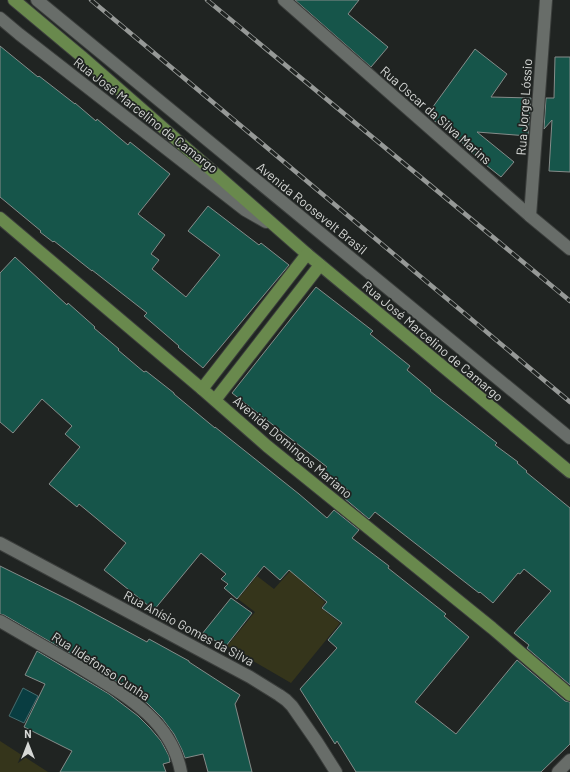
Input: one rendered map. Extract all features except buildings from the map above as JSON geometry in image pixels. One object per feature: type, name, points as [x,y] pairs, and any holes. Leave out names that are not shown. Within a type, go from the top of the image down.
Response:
[{"type":"main road","name":"Rua José Marcelino de Camargo","points":[[14,0],[81,56],[307,254],[570,472]]},
{"type":"main road","name":"Avenida Domingos Mariano","points":[[0,218],[268,446],[489,625],[570,695]]},
{"type":"main road","points":[[202,389],[307,254]]},
{"type":"main road","points":[[215,400],[320,265]]},
{"type":"street","name":"Avenida Roosevelt Brasil","points":[[37,0],[570,438]]},
{"type":"street","name":"Rua Oscar da Silva Marins","points":[[284,0],[298,4],[530,216],[570,249]]},
{"type":"street","name":"Rua Jorge Lóssio","points":[[530,216],[546,0]]},
{"type":"street","name":"Rua José Marcelino de Camargo","points":[[0,18],[245,210],[279,230]]},
{"type":"street","name":"Rua Anísio Gomes da Silva","points":[[0,543],[250,677],[280,695],[292,706],[336,772]]},
{"type":"street","name":"Rua Ildefonso Cunha","points":[[0,621],[64,658],[135,702],[150,715],[168,737],[181,772]]},
{"type":"street","points":[[558,772],[570,760]]},
{"type":"shaded area","points":[[292,569],[313,584],[310,589],[325,602],[321,608],[340,623],[291,683],[227,646],[255,612],[238,599],[257,576],[274,589]]},
{"type":"shaded area","points":[[0,741],[48,772],[0,772]]},
{"type":"water","points":[[23,688],[38,696],[24,723],[9,716]]},
{"type":"railway","points":[[91,0],[570,402]]},
{"type":"railway","points":[[207,0],[570,301]]}]
